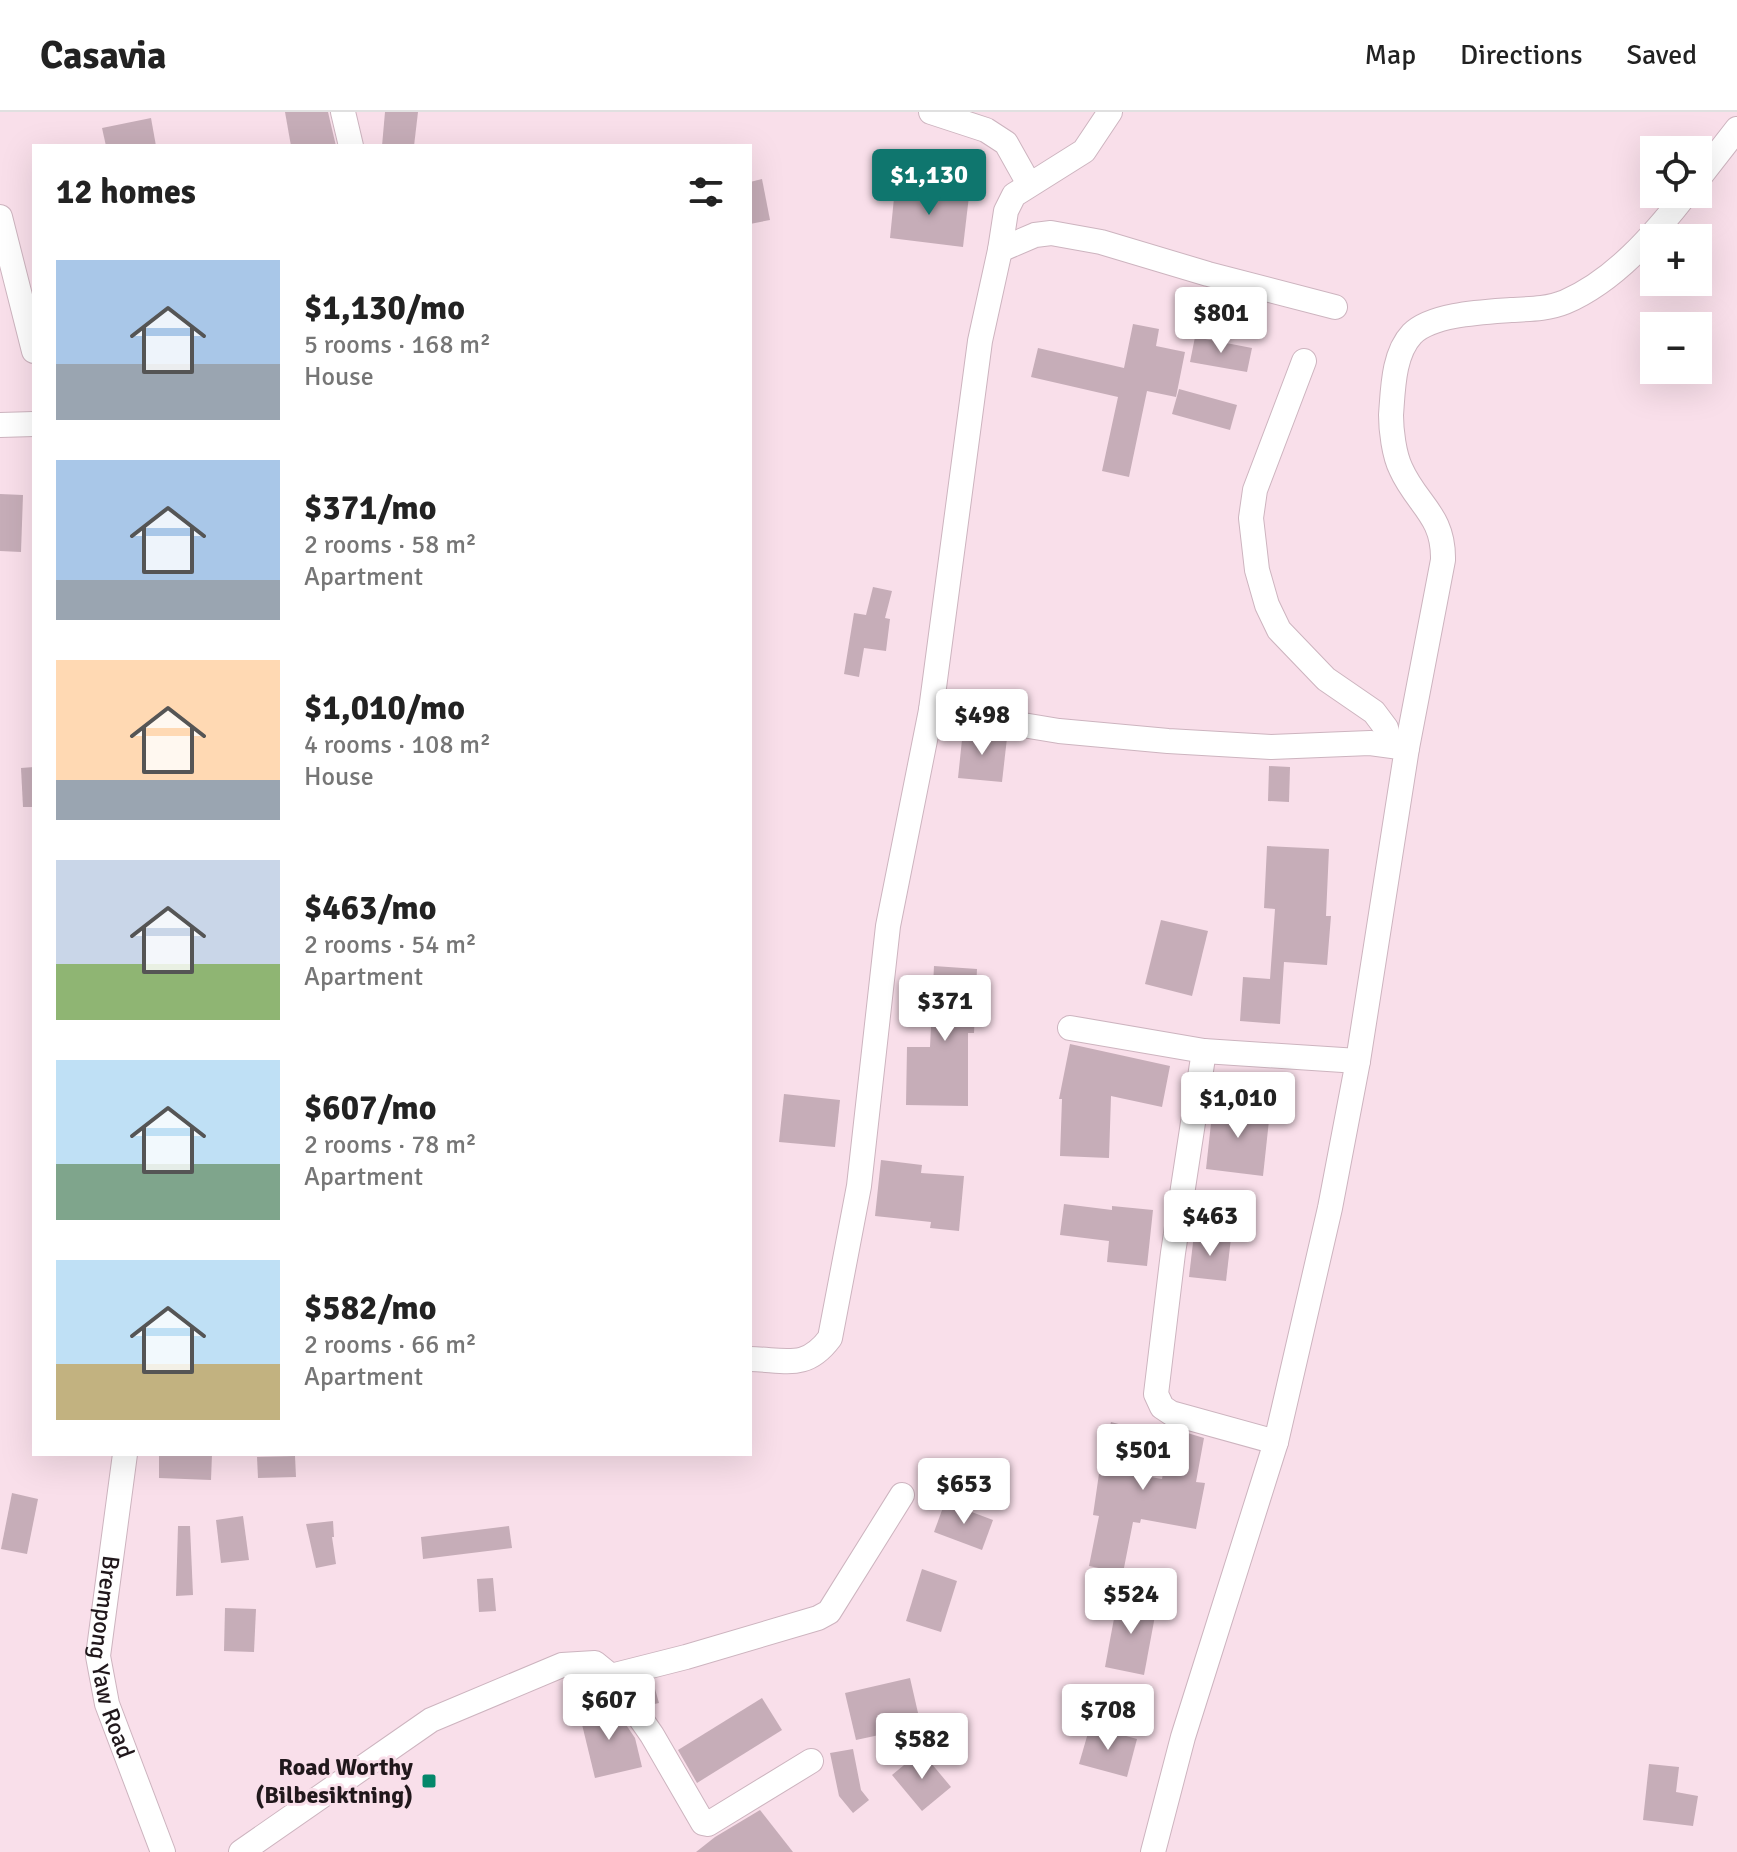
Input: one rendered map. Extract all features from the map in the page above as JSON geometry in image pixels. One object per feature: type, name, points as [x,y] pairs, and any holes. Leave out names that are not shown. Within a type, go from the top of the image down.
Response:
[{"type":"street","points":[[343,112],[351,144]]},
{"type":"street","points":[[931,112],[986,130],[1006,143],[1029,184]]},
{"type":"street","points":[[752,1359],[806,1361],[820,1352],[830,1338],[859,1186],[888,926],[931,710],[980,341],[1006,211],[1014,195],[1084,151],[1110,112]]},
{"type":"street","points":[[1712,161],[1737,129]]},
{"type":"street","points":[[1153,1852],[1183,1737],[1276,1442],[1330,1208],[1358,1061],[1399,746],[1424,668],[1443,560],[1443,544],[1433,515],[1399,467],[1391,420],[1394,379],[1403,348],[1413,333],[1440,321],[1478,312],[1547,308],[1582,294],[1628,259],[1675,208]]},
{"type":"street","points":[[0,217],[15,263],[32,342]]},
{"type":"street","points":[[1000,250],[1035,235],[1064,235],[1101,242],[1335,307]]},
{"type":"street","points":[[1304,361],[1255,490],[1251,518],[1257,570],[1267,605],[1279,630],[1326,679],[1374,712],[1399,746]]},
{"type":"street","points":[[0,425],[32,424]]},
{"type":"street","points":[[931,710],[1059,731],[1168,741],[1271,747],[1399,746]]},
{"type":"street","points":[[1070,1028],[1204,1051],[1358,1061]]},
{"type":"street","points":[[1204,1051],[1173,1253],[1156,1394],[1162,1407],[1171,1413],[1276,1442]]},
{"type":"street","name":"Brempong Yaw Road","points":[[125,1456],[98,1656],[107,1704],[163,1852]]},
{"type":"street","points":[[611,1676],[686,1657],[818,1618],[829,1612],[902,1495]]},
{"type":"street","points":[[241,1852],[431,1720],[562,1665],[595,1663],[611,1676],[652,1735],[703,1823],[708,1824],[811,1761]]},
{"type":"building","points":[[285,112],[328,112],[336,144],[291,144]]},
{"type":"building","points":[[385,112],[418,112],[414,144],[382,144]]},
{"type":"building","points":[[151,118],[156,144],[106,144],[102,128]]},
{"type":"building","points":[[762,179],[770,220],[752,224],[752,182]]},
{"type":"building","points":[[895,188],[969,196],[963,247],[890,238]]},
{"type":"building","points":[[1133,324],[1159,329],[1156,346],[1185,352],[1176,397],[1147,391],[1129,477],[1102,471],[1118,397],[1031,377],[1038,348],[1124,368]]},
{"type":"building","points":[[1195,337],[1252,348],[1247,372],[1190,362]]},
{"type":"building","points":[[1179,389],[1237,405],[1230,430],[1172,414]]},
{"type":"building","points":[[0,494],[23,495],[21,552],[0,551]]},
{"type":"building","points":[[873,587],[892,591],[885,618],[890,619],[886,651],[864,648],[859,677],[844,674],[854,613],[866,615]]},
{"type":"building","points":[[963,730],[1007,738],[1002,782],[958,778]]},
{"type":"building","points":[[1269,766],[1290,767],[1289,802],[1268,801]]},
{"type":"building","points":[[32,767],[32,807],[23,807],[21,768]]},
{"type":"building","points":[[1267,846],[1329,849],[1326,916],[1331,916],[1327,965],[1284,962],[1280,1024],[1240,1021],[1243,977],[1270,979],[1275,909],[1264,908]]},
{"type":"building","points":[[1161,920],[1208,931],[1192,996],[1145,984]]},
{"type":"building","points":[[934,966],[977,969],[974,1033],[968,1033],[968,1106],[906,1105],[907,1047],[930,1047]]},
{"type":"building","points":[[1070,1044],[1170,1066],[1162,1107],[1111,1096],[1109,1158],[1060,1156],[1062,1099],[1059,1099]]},
{"type":"building","points":[[784,1094],[840,1100],[835,1147],[779,1142]]},
{"type":"building","points":[[1213,1105],[1270,1111],[1263,1176],[1206,1169]]},
{"type":"building","points":[[881,1160],[922,1165],[921,1173],[964,1176],[959,1231],[930,1228],[931,1222],[875,1216]]},
{"type":"building","points":[[1064,1204],[1112,1210],[1112,1206],[1153,1210],[1147,1266],[1107,1262],[1109,1241],[1060,1235]]},
{"type":"building","points":[[1194,1234],[1231,1238],[1226,1281],[1189,1277]]},
{"type":"building","points":[[1111,1422],[1145,1431],[1134,1474],[1162,1479],[1171,1428],[1204,1438],[1196,1482],[1205,1483],[1196,1529],[1141,1519],[1140,1523],[1133,1522],[1123,1573],[1089,1566],[1099,1516],[1093,1515],[1101,1460]]},
{"type":"building","points":[[159,1456],[212,1456],[211,1480],[159,1478]]},
{"type":"building","points":[[295,1456],[296,1477],[258,1478],[257,1457]]},
{"type":"building","points":[[12,1493],[38,1499],[27,1554],[1,1549]]},
{"type":"building","points":[[945,1502],[993,1520],[982,1550],[934,1532]]},
{"type":"building","points":[[243,1516],[249,1560],[221,1563],[216,1520]]},
{"type":"building","points":[[333,1521],[336,1564],[316,1568],[306,1524]]},
{"type":"building","points":[[178,1526],[190,1526],[193,1595],[176,1596]]},
{"type":"building","points":[[509,1526],[512,1548],[423,1559],[421,1537]]},
{"type":"building","points":[[922,1569],[957,1581],[941,1632],[906,1621]]},
{"type":"building","points":[[493,1578],[496,1611],[479,1612],[477,1579]]},
{"type":"building","points":[[1118,1597],[1157,1605],[1144,1675],[1105,1667]]},
{"type":"building","points":[[225,1608],[256,1609],[254,1652],[224,1651]]},
{"type":"building","points":[[910,1678],[921,1726],[856,1740],[845,1693]]},
{"type":"building","points":[[653,1682],[659,1703],[650,1705],[637,1687]]},
{"type":"building","points":[[762,1698],[782,1730],[697,1783],[678,1750]]},
{"type":"building","points":[[612,1704],[635,1738],[642,1767],[595,1778],[579,1712]]},
{"type":"building","points":[[1090,1726],[1137,1739],[1127,1777],[1079,1764]]},
{"type":"building","points":[[853,1749],[861,1790],[869,1800],[853,1813],[839,1796],[830,1753]]},
{"type":"building","points":[[921,1751],[951,1787],[922,1811],[892,1775]]},
{"type":"building","points":[[1649,1764],[1679,1767],[1676,1792],[1698,1796],[1693,1826],[1643,1820]]},
{"type":"building","points":[[760,1810],[793,1852],[696,1852],[715,1837]]},
{"type":"place","name":"Road Worthy (Bilbesiktning)","points":[[429,1781]]}]
